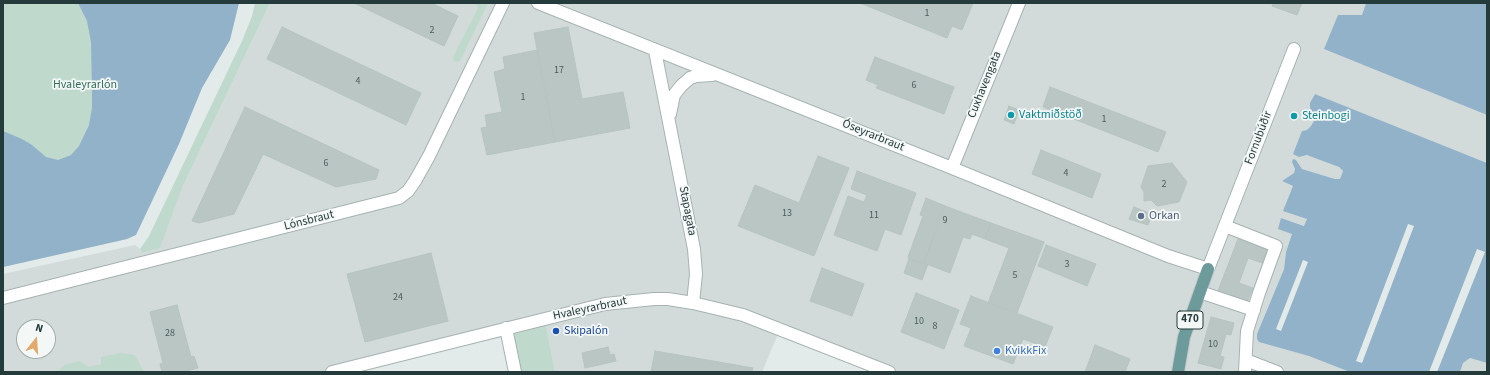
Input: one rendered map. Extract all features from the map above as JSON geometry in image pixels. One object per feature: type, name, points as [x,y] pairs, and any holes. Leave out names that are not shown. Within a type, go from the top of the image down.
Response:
[{"type":"main road","name":"Fornubúðir","points":[[1178,372],[1184,337],[1208,269]]},
{"type":"street","name":"Lónsbraut","points":[[3,298],[399,198],[412,186],[429,156],[503,3]]},
{"type":"street","name":"Óseyrarbraut","points":[[538,3],[1168,256],[1208,269]]},
{"type":"street","name":"Cuxhavengata","points":[[952,168],[1019,3]]},
{"type":"street","name":"Fornubúðir","points":[[1208,269],[1294,49]]},
{"type":"street","name":"Stapagata","points":[[656,51],[695,254],[696,274],[693,303]]},
{"type":"street","name":"Stapagata","points":[[669,119],[674,95],[685,82],[690,78],[703,75],[719,76]]},
{"type":"street","points":[[1225,226],[1276,246],[1247,331],[1246,366],[1277,372]]},
{"type":"street","points":[[1200,292],[1254,310]]},
{"type":"street","name":"Hvaleyrarbraut","points":[[332,372],[611,303],[654,299],[668,299],[693,303],[743,315],[865,367],[889,372]]},
{"type":"street","points":[[506,328],[515,372]]},
{"type":"shaded area","points":[[270,3],[1366,3],[1362,15],[1325,49],[1487,115],[1487,163],[1315,94],[1310,108],[1314,121],[1307,130],[1302,131],[1299,157],[1307,155],[1339,167],[1343,171],[1340,179],[1335,179],[1302,169],[1296,160],[1292,162],[1295,169],[1294,173],[1282,181],[1293,186],[1307,219],[1305,226],[1281,218],[1292,234],[1286,252],[1284,269],[1257,334],[1350,372],[875,372],[778,334],[762,372],[555,372],[546,325],[503,337],[345,372],[3,372],[3,274],[135,245],[140,249],[141,253],[160,247],[183,186]]},
{"type":"shaded area","points":[[1470,358],[1487,363],[1487,372],[1460,372],[1463,363]]},
{"type":"green space","name":"Hvaleyrarlón","points":[[3,3],[193,3],[127,239],[3,267]]},
{"type":"green space","points":[[255,3],[270,3],[183,186],[160,248],[141,253],[140,249],[149,236],[242,41],[252,16]]},
{"type":"green space","points":[[476,3],[488,3],[460,61],[454,61],[453,57],[478,8]]},
{"type":"green space","points":[[546,325],[555,372],[512,372],[503,337]]},
{"type":"green space","points":[[121,353],[135,355],[144,372],[57,372],[64,365],[79,361],[89,367],[101,364],[101,357]]},
{"type":"water","name":"Hvaleyrarlón","points":[[78,3],[239,3],[230,40],[202,88],[179,144],[136,235],[127,239],[3,267],[3,131],[32,145],[46,157],[58,160],[71,155],[79,146],[89,125],[92,108],[91,42],[87,21]]},
{"type":"water","points":[[1366,3],[1487,3],[1487,115],[1324,49],[1338,15],[1362,15]]},
{"type":"water","points":[[1315,94],[1487,163],[1487,363],[1470,358],[1463,363],[1460,372],[1350,372],[1309,356],[1259,342],[1257,339],[1257,334],[1284,269],[1286,252],[1292,234],[1278,229],[1281,218],[1304,226],[1307,219],[1283,211],[1293,186],[1282,181],[1294,173],[1295,169],[1292,162],[1293,159],[1296,160],[1302,169],[1335,179],[1340,179],[1343,171],[1339,167],[1307,155],[1299,157],[1293,154],[1302,131],[1307,130],[1314,121],[1310,103]]},
{"type":"pier","points":[[1408,224],[1414,226],[1362,363],[1356,361]]},
{"type":"pier","points":[[1477,249],[1485,252],[1437,372],[1429,372]]},
{"type":"pier","points":[[1303,260],[1308,262],[1281,331],[1276,329]]},
{"type":"building","points":[[354,3],[431,3],[458,16],[444,46]]},
{"type":"building","points":[[860,3],[973,3],[962,30],[952,26],[947,38]]},
{"type":"building","points":[[1273,3],[1302,3],[1297,15],[1272,6]]},
{"type":"building","points":[[282,27],[421,93],[406,125],[267,59]]},
{"type":"building","points":[[568,27],[582,99],[623,92],[630,128],[555,142],[534,33]]},
{"type":"building","points":[[537,50],[555,142],[487,155],[481,128],[487,127],[485,115],[502,112],[494,72],[505,69],[503,57]]},
{"type":"building","points":[[875,57],[954,87],[944,114],[876,88],[878,85],[866,80]]},
{"type":"building","points":[[1050,87],[1166,132],[1158,152],[1043,107]]},
{"type":"building","name":"Vaktmiðstöð","points":[[1009,106],[1019,110],[1014,124],[1004,120]]},
{"type":"building","points":[[245,107],[379,170],[376,179],[336,187],[263,154],[234,214],[199,223],[192,221]]},
{"type":"building","points":[[1041,150],[1101,174],[1092,198],[1032,174]]},
{"type":"building","points":[[818,156],[849,168],[814,256],[738,226],[755,185],[799,203]]},
{"type":"building","points":[[1172,163],[1187,182],[1179,202],[1157,206],[1151,200],[1144,201],[1144,192],[1141,187],[1148,166]]},
{"type":"building","points":[[857,171],[916,193],[901,235],[885,229],[877,251],[834,235],[848,196],[864,202],[867,195],[851,189]]},
{"type":"building","points":[[926,198],[945,206],[924,263],[909,259],[908,257],[923,216],[920,215]]},
{"type":"building","points":[[945,206],[991,223],[985,239],[972,234],[970,239],[963,237],[950,273],[924,263]]},
{"type":"building","points":[[1134,207],[1152,214],[1148,225],[1129,219]]},
{"type":"building","points":[[991,223],[1044,242],[1017,313],[988,303],[1009,248],[985,239]]},
{"type":"building","points":[[1238,239],[1267,250],[1262,263],[1248,258],[1239,283],[1253,288],[1247,302],[1218,291]]},
{"type":"building","points":[[1046,245],[1096,264],[1087,286],[1038,266]]},
{"type":"building","points":[[431,253],[448,321],[365,342],[347,274]]},
{"type":"building","points":[[909,259],[928,264],[922,280],[904,273]]},
{"type":"building","points":[[822,268],[864,284],[852,316],[810,301]]},
{"type":"building","points":[[916,293],[959,310],[944,349],[901,332]]},
{"type":"building","points":[[971,296],[1053,327],[1045,347],[1023,339],[1013,364],[964,346],[971,328],[960,324]]},
{"type":"building","points":[[177,305],[191,357],[194,356],[198,368],[183,372],[162,372],[160,364],[163,363],[150,312]]},
{"type":"building","points":[[1211,317],[1234,323],[1231,335],[1226,334],[1220,356],[1224,357],[1221,369],[1198,363]]},
{"type":"building","points":[[1095,345],[1130,359],[1125,372],[1085,372]]},
{"type":"building","points":[[608,347],[610,355],[614,354],[616,361],[585,368],[582,353]]},
{"type":"building","points":[[655,351],[753,368],[752,372],[651,372]]},
{"type":"place","name":"Vaktmiðstöð","points":[[1011,115]]},
{"type":"place","name":"Steinbogi","points":[[1294,116]]},
{"type":"place","name":"Orkan","points":[[1141,216]]},
{"type":"place","name":"Skipalón","points":[[556,331]]},
{"type":"place","name":"KvikkFix","points":[[997,351]]}]
